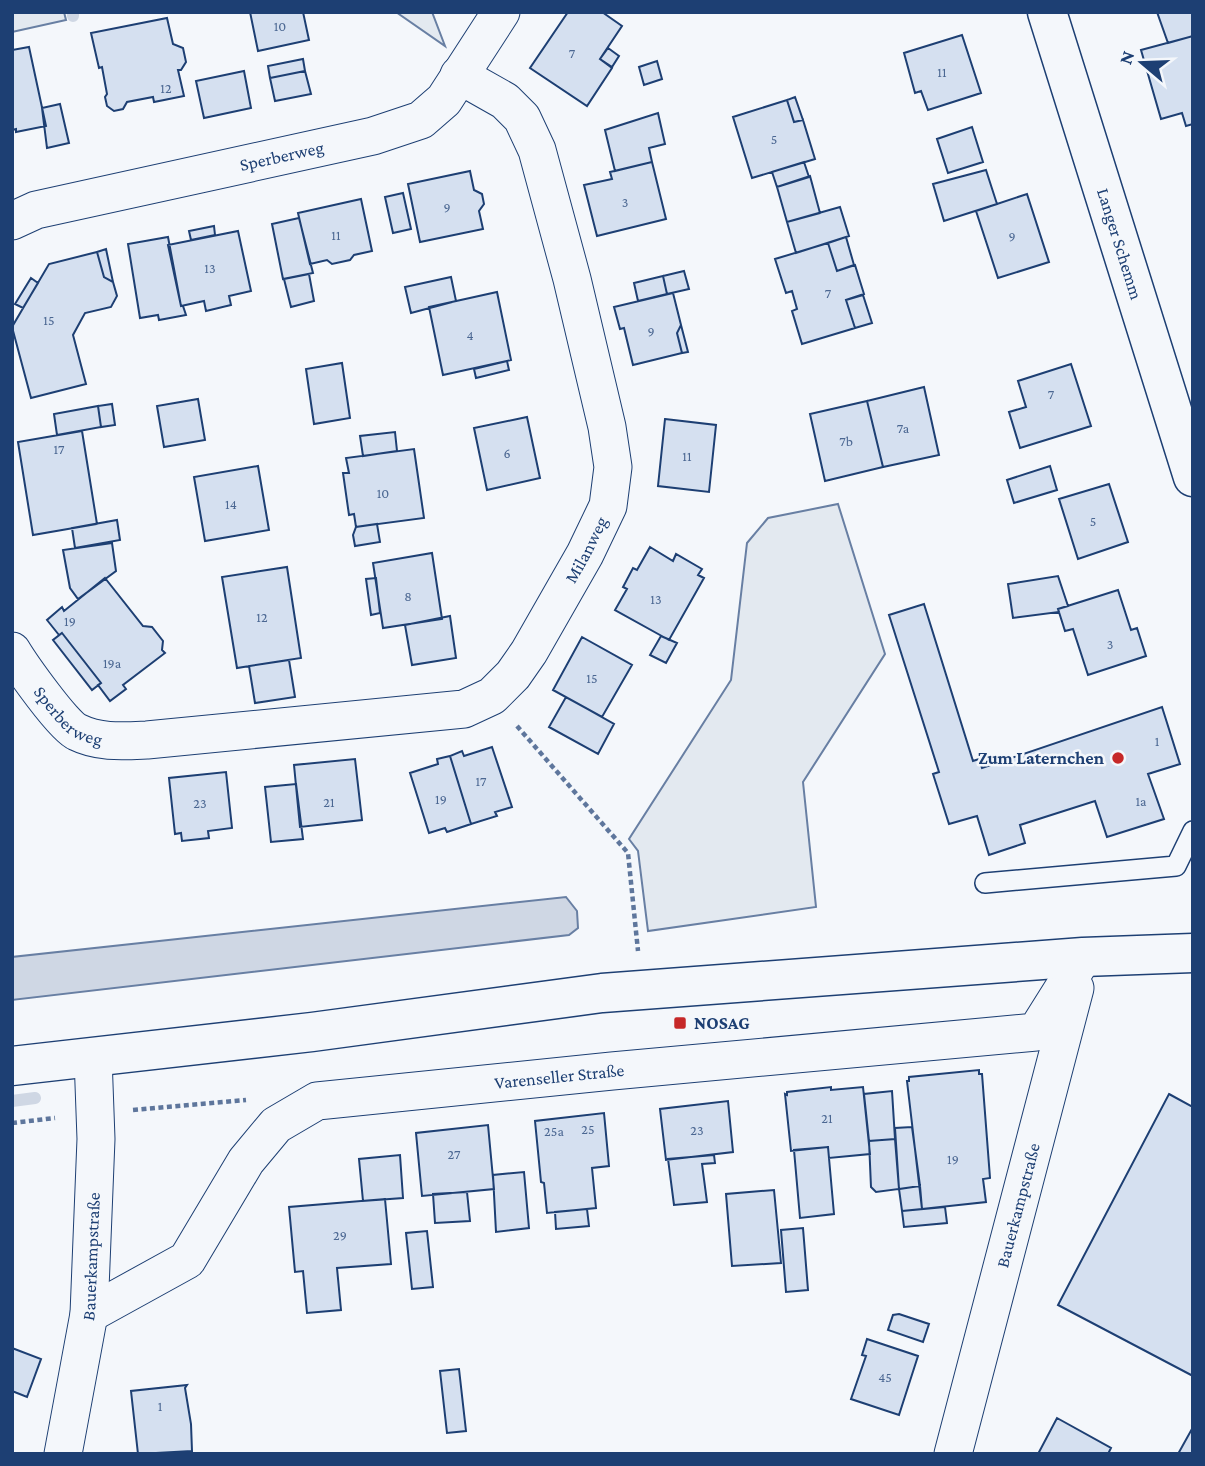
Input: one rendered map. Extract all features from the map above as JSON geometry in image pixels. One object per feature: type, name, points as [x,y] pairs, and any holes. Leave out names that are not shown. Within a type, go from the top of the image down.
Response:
[{"type":"main road","name":"Langer Schemm","points":[[1047,12],[1193,477]]},
{"type":"main road","points":[[12,1066],[312,1032],[602,993],[1083,957],[1193,953]]},
{"type":"street","name":"Sperberweg","points":[[12,221],[36,210],[373,136],[421,120],[444,100],[501,12]]},
{"type":"street","name":"Milanweg","points":[[147,740],[464,709],[492,696],[518,667],[586,554],[608,506],[613,467],[607,427],[572,279],[537,150],[522,118],[505,101],[459,75]]},
{"type":"street","name":"Sperberweg","points":[[12,651],[23,670],[74,732],[108,741],[147,740]]},
{"type":"street","name":"Varenseller Straße","points":[[89,1314],[187,1260],[246,1161],[276,1125],[317,1101],[611,1070],[1036,1032],[1083,957]]},
{"type":"street","name":"Bauerkampstraße","points":[[953,1454],[1083,957]]},
{"type":"street","name":"Bauerkampstraße","points":[[63,1454],[89,1314],[96,1139],[93,1057]]},
{"type":"lane","points":[[985,883],[1176,866],[1193,831]]},
{"type":"path","points":[[492,696],[628,853],[638,951],[625,953]]},
{"type":"path","points":[[95,1113],[256,1099]]},
{"type":"shaded area","points":[[12,12],[64,12],[66,20],[12,32]]},
{"type":"shaded area","points":[[396,12],[432,12],[445,46]]},
{"type":"shaded area","points":[[838,504],[885,654],[803,782],[816,907],[648,931],[638,851],[629,839],[731,680],[747,543],[768,518]]},
{"type":"shaded area","points":[[566,897],[577,911],[578,928],[569,935],[12,1000],[12,957]]},
{"type":"building","points":[[250,12],[303,12],[309,40],[258,51]]},
{"type":"building","points":[[568,12],[602,12],[622,26],[600,59],[612,68],[587,106],[530,68]]},
{"type":"building","points":[[1157,12],[1193,12],[1193,36],[1168,43]]},
{"type":"building","points":[[167,18],[173,44],[183,48],[186,62],[181,70],[178,70],[184,96],[154,102],[153,97],[127,102],[123,109],[114,111],[107,106],[102,67],[99,68],[91,33]]},
{"type":"building","points":[[962,35],[981,93],[928,110],[921,91],[915,93],[904,53]]},
{"type":"building","points":[[1193,36],[1193,124],[1186,126],[1182,113],[1161,119],[1141,50]]},
{"type":"building","points":[[29,47],[46,126],[16,132],[16,129],[12,130],[12,50]]},
{"type":"building","points":[[608,48],[619,56],[612,67],[600,59]]},
{"type":"building","points":[[303,59],[305,71],[270,78],[268,66]]},
{"type":"building","points":[[657,61],[662,79],[644,85],[639,67]]},
{"type":"building","points":[[244,71],[251,108],[204,118],[196,81]]},
{"type":"building","points":[[305,71],[311,94],[275,101],[270,78]]},
{"type":"building","points":[[795,97],[803,120],[794,122],[787,100]]},
{"type":"building","points":[[787,100],[794,122],[803,120],[815,159],[752,178],[733,117]]},
{"type":"building","points":[[60,104],[69,143],[47,148],[42,108]]},
{"type":"building","points":[[658,113],[665,144],[649,148],[652,162],[615,171],[605,130]]},
{"type":"building","points":[[972,127],[983,162],[948,173],[937,139]]},
{"type":"building","points":[[652,162],[666,219],[597,236],[584,185],[612,179],[610,172]]},
{"type":"building","points":[[804,162],[809,177],[777,187],[772,172]]},
{"type":"building","points":[[986,170],[997,204],[944,221],[933,184]]},
{"type":"building","points":[[470,171],[474,190],[482,194],[484,204],[479,211],[483,229],[420,242],[408,184]]},
{"type":"building","points":[[810,176],[820,213],[787,222],[777,187]]},
{"type":"building","points":[[403,193],[411,229],[393,233],[385,197]]},
{"type":"building","points":[[1027,194],[1049,262],[998,278],[976,211]]},
{"type":"building","points":[[361,199],[372,251],[332,264],[327,260],[310,264],[298,213]]},
{"type":"building","points":[[840,207],[849,236],[796,253],[787,222]]},
{"type":"building","points":[[299,218],[313,273],[283,279],[272,224]]},
{"type":"building","points":[[214,226],[215,235],[191,240],[189,231]]},
{"type":"building","points":[[238,231],[251,291],[229,296],[231,305],[206,311],[204,301],[181,306],[168,245]]},
{"type":"building","points":[[168,237],[181,306],[186,315],[159,320],[158,315],[140,318],[128,244]]},
{"type":"building","points":[[846,237],[854,265],[837,271],[828,243]]},
{"type":"building","points":[[828,243],[837,271],[855,265],[864,294],[846,300],[855,328],[802,344],[792,311],[797,309],[792,291],[786,293],[775,259]]},
{"type":"building","points":[[106,249],[113,282],[104,277],[97,252]]},
{"type":"building","points":[[97,252],[104,277],[113,282],[117,296],[111,307],[85,313],[73,335],[86,384],[31,398],[12,327],[49,264]]},
{"type":"building","points":[[684,271],[689,289],[667,294],[663,276]]},
{"type":"building","points":[[309,274],[314,301],[291,307],[284,279]]},
{"type":"building","points":[[663,276],[667,294],[638,301],[634,283]]},
{"type":"building","points":[[451,277],[456,301],[411,313],[405,287]]},
{"type":"building","points":[[31,278],[38,283],[23,308],[15,304]]},
{"type":"building","points":[[497,292],[511,360],[443,375],[429,307]]},
{"type":"building","points":[[673,293],[681,325],[677,333],[682,353],[633,365],[624,328],[620,329],[614,307]]},
{"type":"building","points":[[863,295],[872,323],[855,328],[846,300]]},
{"type":"building","points":[[681,325],[688,352],[682,353],[677,333]]},
{"type":"building","points":[[507,361],[509,370],[476,378],[474,369]]},
{"type":"building","points":[[342,363],[350,418],[314,424],[306,369]]},
{"type":"building","points":[[1071,364],[1091,426],[1020,448],[1009,412],[1026,407],[1018,381]]},
{"type":"building","points":[[924,387],[939,455],[883,467],[867,401]]},
{"type":"building","points":[[198,399],[205,440],[164,447],[157,406]]},
{"type":"building","points":[[867,401],[883,467],[825,481],[810,414]]},
{"type":"building","points":[[112,404],[115,425],[101,427],[98,406]]},
{"type":"building","points":[[98,406],[101,427],[57,435],[54,414]]},
{"type":"building","points":[[527,417],[540,478],[487,490],[474,428]]},
{"type":"building","points":[[665,419],[716,425],[709,492],[658,486]]},
{"type":"building","points":[[82,431],[97,524],[33,535],[18,442]]},
{"type":"building","points":[[395,432],[397,451],[363,456],[360,436]]},
{"type":"building","points":[[414,449],[424,518],[356,527],[354,514],[349,515],[343,473],[349,473],[346,458]]},
{"type":"building","points":[[258,466],[269,530],[205,541],[194,477]]},
{"type":"building","points":[[1050,466],[1057,490],[1014,503],[1007,480]]},
{"type":"building","points":[[1109,484],[1128,542],[1078,559],[1059,499]]},
{"type":"building","points":[[117,520],[120,540],[75,548],[72,528]]},
{"type":"building","points":[[377,524],[380,542],[355,546],[353,535],[356,527]]},
{"type":"building","points":[[112,543],[116,571],[78,599],[70,588],[63,550]]},
{"type":"building","points":[[650,547],[673,561],[676,554],[702,569],[698,575],[704,578],[669,640],[615,610],[627,589],[623,587],[633,568],[637,570]]},
{"type":"building","points":[[432,553],[442,619],[383,628],[373,563]]},
{"type":"building","points":[[287,567],[301,658],[237,668],[222,577]]},
{"type":"building","points":[[1058,576],[1068,606],[1058,609],[1059,612],[1013,618],[1008,584]]},
{"type":"building","points":[[105,578],[143,626],[152,627],[163,641],[162,650],[165,653],[123,685],[126,689],[110,701],[98,685],[101,683],[62,633],[59,635],[47,620],[62,607],[64,611]]},
{"type":"building","points":[[376,578],[380,613],[371,615],[366,579]]},
{"type":"building","points":[[1118,590],[1131,630],[1137,628],[1146,656],[1088,675],[1073,629],[1065,631],[1058,609]]},
{"type":"building","points":[[924,604],[973,761],[979,759],[982,768],[1162,707],[1180,764],[1148,774],[1164,819],[1107,837],[1095,801],[1020,825],[1025,843],[989,855],[977,816],[949,824],[933,774],[939,772],[889,615]]},
{"type":"building","points":[[450,616],[456,658],[412,665],[405,625]]},
{"type":"building","points":[[62,633],[101,683],[92,690],[53,640]]},
{"type":"building","points":[[661,636],[677,643],[666,663],[650,655]]},
{"type":"building","points":[[582,637],[632,665],[602,717],[553,690]]},
{"type":"building","points":[[289,660],[295,697],[255,703],[249,666]]},
{"type":"building","points":[[566,697],[614,724],[598,754],[549,727]]},
{"type":"building","points":[[492,747],[512,807],[495,812],[497,816],[471,824],[450,756],[462,751],[464,756]]},
{"type":"building","points":[[450,756],[471,824],[447,832],[445,828],[429,833],[410,773],[438,764],[437,759]]},
{"type":"building","points":[[355,759],[362,820],[300,827],[294,765]]},
{"type":"building","points":[[226,772],[232,828],[208,831],[209,838],[182,841],[181,833],[175,834],[169,778]]},
{"type":"building","points":[[296,784],[303,839],[271,842],[265,787]]},
{"type":"building","points":[[979,1070],[979,1074],[982,1074],[990,1178],[983,1179],[986,1202],[922,1209],[907,1081],[909,1077]]},
{"type":"building","points":[[831,1087],[831,1090],[863,1087],[870,1154],[829,1158],[828,1147],[791,1151],[785,1094]]},
{"type":"building","points":[[892,1091],[895,1139],[869,1141],[864,1094]]},
{"type":"building","points":[[1169,1094],[1193,1107],[1193,1376],[1058,1305]]},
{"type":"building","points":[[728,1101],[733,1152],[666,1160],[660,1109]]},
{"type":"building","points":[[604,1113],[609,1166],[592,1168],[596,1208],[547,1213],[535,1121]]},
{"type":"building","points":[[488,1125],[494,1189],[422,1196],[416,1133]]},
{"type":"building","points":[[912,1127],[920,1186],[899,1189],[895,1128]]},
{"type":"building","points":[[895,1139],[899,1189],[876,1192],[871,1187],[869,1141]]},
{"type":"building","points":[[828,1147],[834,1214],[800,1218],[794,1150]]},
{"type":"building","points":[[400,1155],[403,1198],[363,1201],[359,1159]]},
{"type":"building","points":[[714,1155],[715,1163],[702,1164],[707,1202],[674,1205],[668,1159]]},
{"type":"building","points":[[524,1172],[529,1228],[496,1232],[493,1175]]},
{"type":"building","points":[[920,1186],[922,1209],[902,1211],[899,1189]]},
{"type":"building","points":[[774,1190],[781,1263],[732,1266],[726,1194]]},
{"type":"building","points":[[467,1192],[470,1221],[435,1223],[433,1194]]},
{"type":"building","points":[[385,1199],[391,1264],[337,1268],[341,1310],[307,1313],[303,1271],[295,1272],[289,1207]]},
{"type":"building","points":[[945,1207],[947,1223],[904,1227],[902,1211]]},
{"type":"building","points":[[587,1209],[589,1226],[556,1229],[555,1212]]},
{"type":"building","points":[[803,1228],[808,1290],[786,1292],[781,1230]]},
{"type":"building","points":[[427,1231],[433,1287],[412,1289],[406,1233]]},
{"type":"building","points":[[899,1314],[929,1324],[923,1342],[888,1330],[893,1315]]},
{"type":"building","points":[[867,1339],[918,1356],[899,1415],[851,1399],[866,1356],[862,1355]]},
{"type":"building","points":[[12,1348],[41,1359],[27,1397],[12,1391]]},
{"type":"building","points":[[459,1369],[466,1431],[447,1433],[440,1371]]},
{"type":"building","points":[[187,1385],[185,1388],[192,1451],[138,1454],[131,1391]]},
{"type":"building","points":[[1057,1418],[1111,1448],[1108,1454],[1038,1454]]},
{"type":"building","points":[[1193,1427],[1193,1454],[1178,1454]]},
{"type":"waterway","points":[[12,1101],[35,1098]]},
{"type":"place","name":"Zum Laternchen","points":[[1118,758]]},
{"type":"place","name":"NOSAG","points":[[680,1023]]}]
